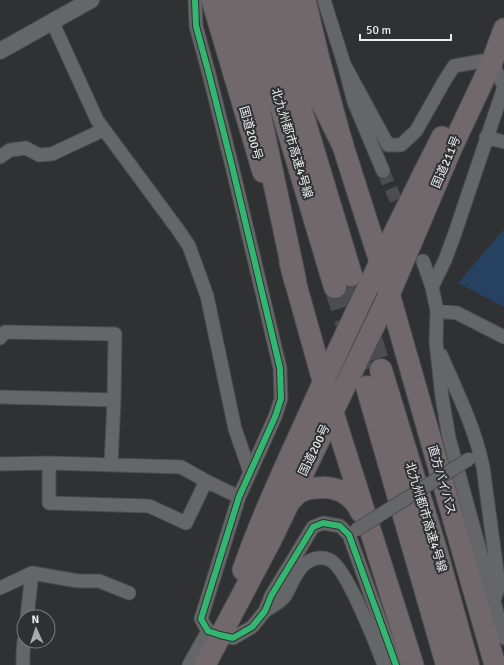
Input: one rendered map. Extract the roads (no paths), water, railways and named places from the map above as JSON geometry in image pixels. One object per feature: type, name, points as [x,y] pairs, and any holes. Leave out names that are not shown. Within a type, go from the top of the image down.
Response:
[{"type":"highway","name":"国道200号","points":[[212,0],[295,280],[323,381]]},
{"type":"highway","points":[[229,0],[255,92],[295,280]]},
{"type":"highway","name":"北九州都市高速4号線","points":[[249,0],[343,281],[268,0]]},
{"type":"highway","points":[[288,0],[304,59],[314,86],[342,143]]},
{"type":"highway","points":[[305,0],[319,59],[342,143],[389,295]]},
{"type":"highway","name":"国道211号","points":[[389,295],[504,20]]},
{"type":"highway","name":"国道211号","points":[[380,262],[446,129],[487,62],[504,29]]},
{"type":"highway","name":"国道200号","points":[[205,665],[214,633],[254,537],[323,381],[380,262]]},
{"type":"highway","name":"国道200号","points":[[214,633],[271,540],[389,295]]},
{"type":"highway","name":"直方バイパス","points":[[389,295],[496,638],[494,665]]},
{"type":"highway","name":"北九州都市高速4号線","points":[[381,370],[438,558],[468,665]]},
{"type":"highway","points":[[323,381],[333,411],[359,534],[414,665]]},
{"type":"highway","name":"北九州都市高速4号線","points":[[367,387],[447,665]]},
{"type":"highway","points":[[288,503],[299,492],[311,488],[336,488],[348,495],[358,506],[359,534]]},
{"type":"street","points":[[0,51],[91,0]]},
{"type":"street","points":[[195,0],[196,26],[232,166],[280,368],[282,399],[239,498],[201,619],[214,633],[233,638],[252,627],[265,611],[284,598],[296,575],[305,564],[314,559],[322,558],[330,560],[337,566],[354,595],[375,640],[384,665]]},
{"type":"street","points":[[324,0],[354,102],[383,171]]},
{"type":"street","points":[[52,21],[103,130],[180,230],[189,246],[207,296],[235,429],[250,472]]},
{"type":"street","points":[[344,64],[388,145],[401,145],[416,131],[454,66],[487,62],[504,87],[454,236],[445,260],[432,287]]},
{"type":"street","points":[[0,157],[10,150],[26,148],[39,155],[52,154],[103,130]]},
{"type":"street","points":[[486,138],[504,142]]},
{"type":"street","points":[[445,260],[425,265],[432,287],[437,311],[436,342],[442,397],[449,438],[499,619],[496,638]]},
{"type":"street","points":[[437,311],[457,313],[504,337]]},
{"type":"street","points":[[0,338],[5,332],[115,334],[111,465]]},
{"type":"street","points":[[436,342],[473,431],[474,455],[483,467],[499,586],[494,600]]},
{"type":"street","points":[[0,397],[114,400]]},
{"type":"street","points":[[359,534],[474,455]]},
{"type":"street","points":[[0,464],[48,463],[181,467],[239,498]]},
{"type":"street","points":[[48,463],[49,503],[149,506],[186,523],[206,481]]},
{"type":"street","points":[[265,611],[271,596],[312,527],[323,523],[340,526],[359,534]]},
{"type":"street","points":[[359,534],[396,665]]},
{"type":"street","points":[[0,588],[32,573],[78,581],[99,581],[129,593]]},
{"type":"street","points":[[28,609],[32,573]]},
{"type":"street","points":[[189,665],[214,633]]},
{"type":"street","points":[[23,649],[24,665]]},
{"type":"tunnel","points":[[383,171],[404,218]]},
{"type":"tunnel","points":[[351,275],[381,370]]},
{"type":"tunnel","points":[[335,287],[367,387]]}]
